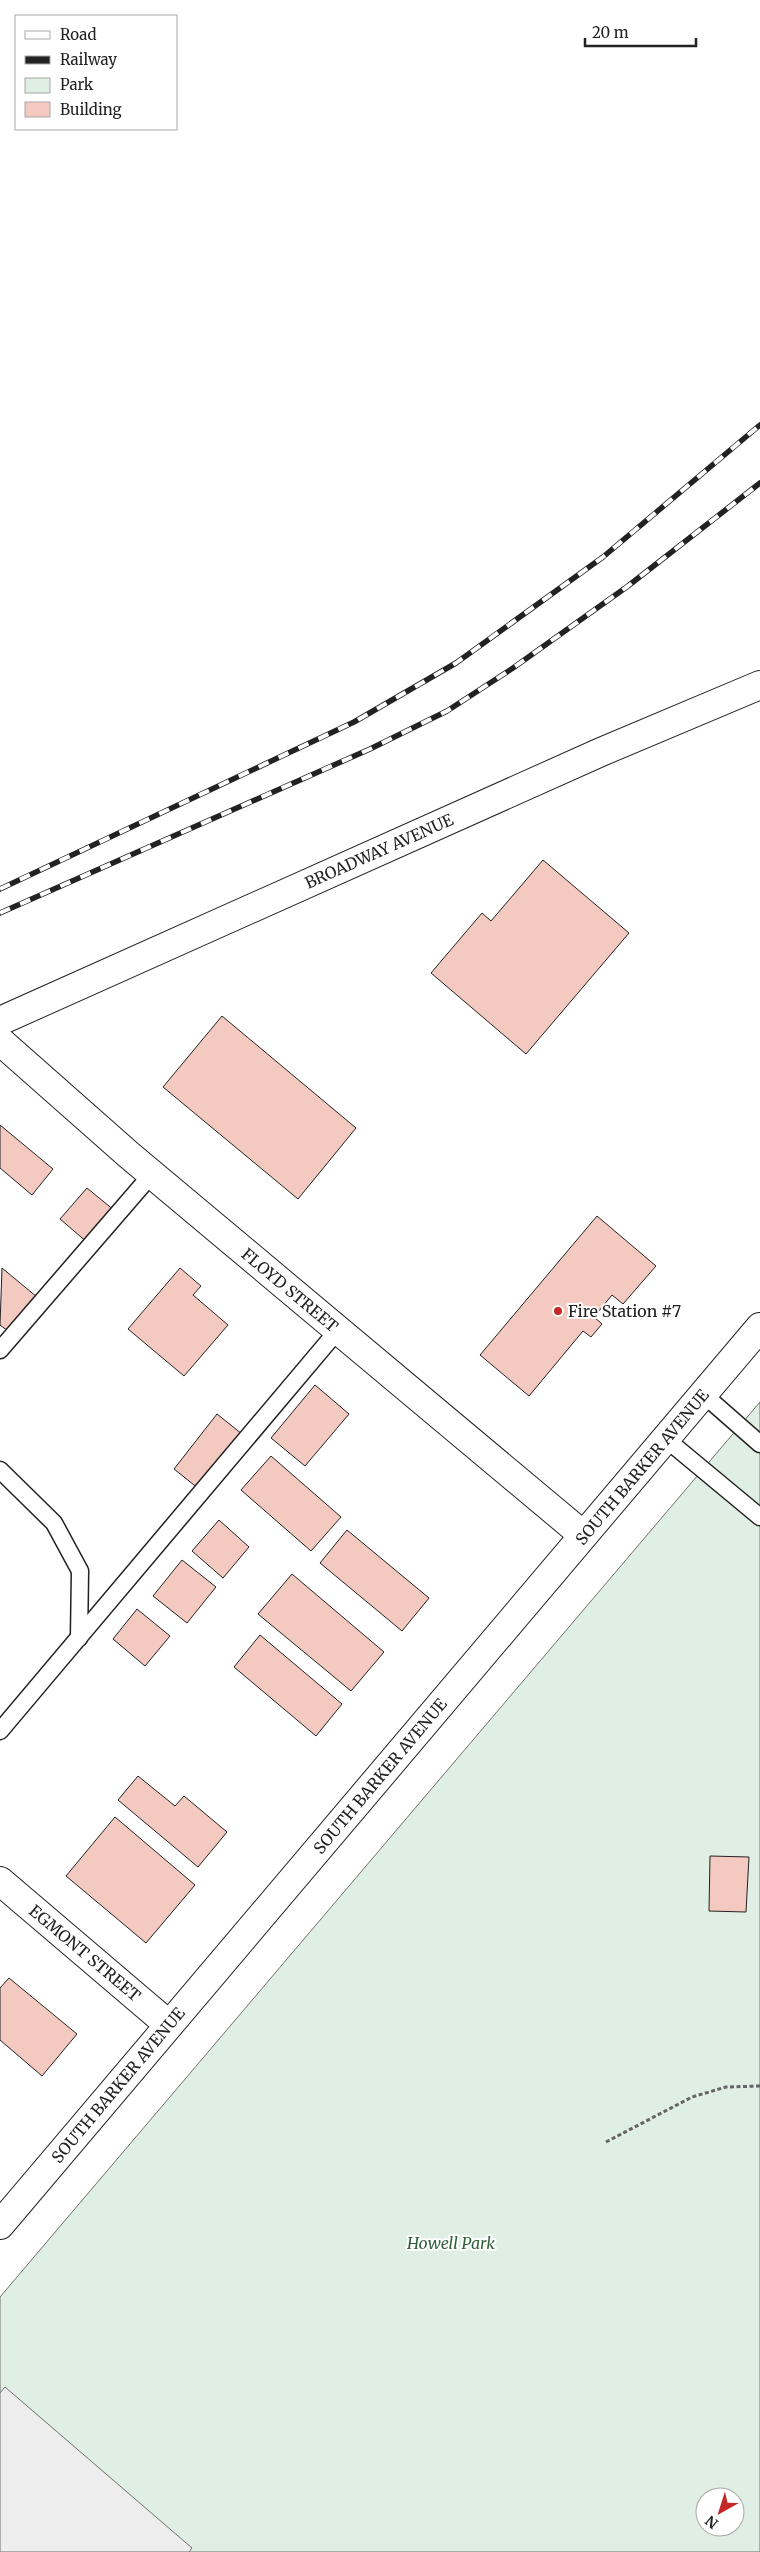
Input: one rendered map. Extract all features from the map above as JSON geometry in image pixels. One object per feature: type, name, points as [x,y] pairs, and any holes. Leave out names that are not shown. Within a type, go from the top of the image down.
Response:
[{"type":"street","name":"BROADWAY AVENUE","points":[[0,1021],[601,752],[760,685]]},
{"type":"street","name":"FLOYD STREET","points":[[0,1041],[152,1174],[583,1536]]},
{"type":"street","name":"SOUTH BARKER AVENUE","points":[[0,2225],[760,1327]]},
{"type":"street","name":"EGMONT STREET","points":[[0,1881],[169,2025]]},
{"type":"lane","points":[[0,1350],[152,1174]]},
{"type":"lane","points":[[0,1731],[338,1330]]},
{"type":"lane","points":[[703,1394],[760,1444]]},
{"type":"lane","points":[[666,1438],[760,1517]]},
{"type":"lane","points":[[0,1470],[54,1523],[80,1571],[79,1638]]},
{"type":"path","points":[[606,2142],[692,2097],[726,2087],[760,2086]]},
{"type":"green space","name":"Howell Park","points":[[760,1402],[760,2552],[0,2552],[0,2297]]},
{"type":"shaded area","points":[[5,2387],[192,2548],[189,2552],[0,2552],[0,2393]]},
{"type":"building","points":[[543,860],[629,933],[526,1054],[431,973],[482,913],[491,921]]},
{"type":"building","points":[[222,1016],[356,1128],[298,1199],[163,1087]]},
{"type":"building","points":[[0,1125],[53,1169],[32,1195],[0,1168]]},
{"type":"building","points":[[87,1188],[115,1211],[88,1243],[60,1219]]},
{"type":"building","name":"Fire Station #7","points":[[597,1216],[656,1266],[623,1304],[612,1295],[594,1317],[602,1324],[591,1337],[583,1331],[529,1396],[480,1355]]},
{"type":"building","points":[[2,1268],[37,1297],[8,1331],[0,1325]]},
{"type":"building","points":[[180,1268],[201,1286],[193,1295],[228,1325],[184,1376],[128,1329]]},
{"type":"building","points":[[315,1385],[349,1414],[305,1466],[271,1438]]},
{"type":"building","points":[[217,1414],[242,1434],[199,1489],[174,1469]]},
{"type":"building","points":[[271,1456],[341,1517],[311,1551],[241,1490]]},
{"type":"building","points":[[219,1520],[249,1547],[223,1578],[192,1551]]},
{"type":"building","points":[[347,1530],[429,1598],[402,1631],[320,1563]]},
{"type":"building","points":[[182,1560],[216,1587],[187,1623],[153,1596]]},
{"type":"building","points":[[292,1574],[384,1652],[351,1691],[258,1614]]},
{"type":"building","points":[[137,1609],[170,1636],[145,1666],[113,1639]]},
{"type":"building","points":[[260,1635],[342,1704],[316,1736],[234,1667]]},
{"type":"building","points":[[138,1776],[175,1806],[184,1796],[227,1832],[198,1867],[118,1800]]},
{"type":"building","points":[[115,1817],[195,1885],[146,1943],[66,1876]]},
{"type":"building","points":[[710,1856],[749,1857],[746,1912],[709,1911]]},
{"type":"building","points":[[9,1978],[77,2034],[42,2076],[0,2040],[0,1988]]},
{"type":"railway","points":[[0,889],[354,722],[456,663],[603,557],[760,425]]},
{"type":"railway","points":[[0,913],[370,749],[447,711],[513,668],[628,586],[760,483]]},
{"type":"place","name":"Fire Station #7","points":[[558,1311]]}]
